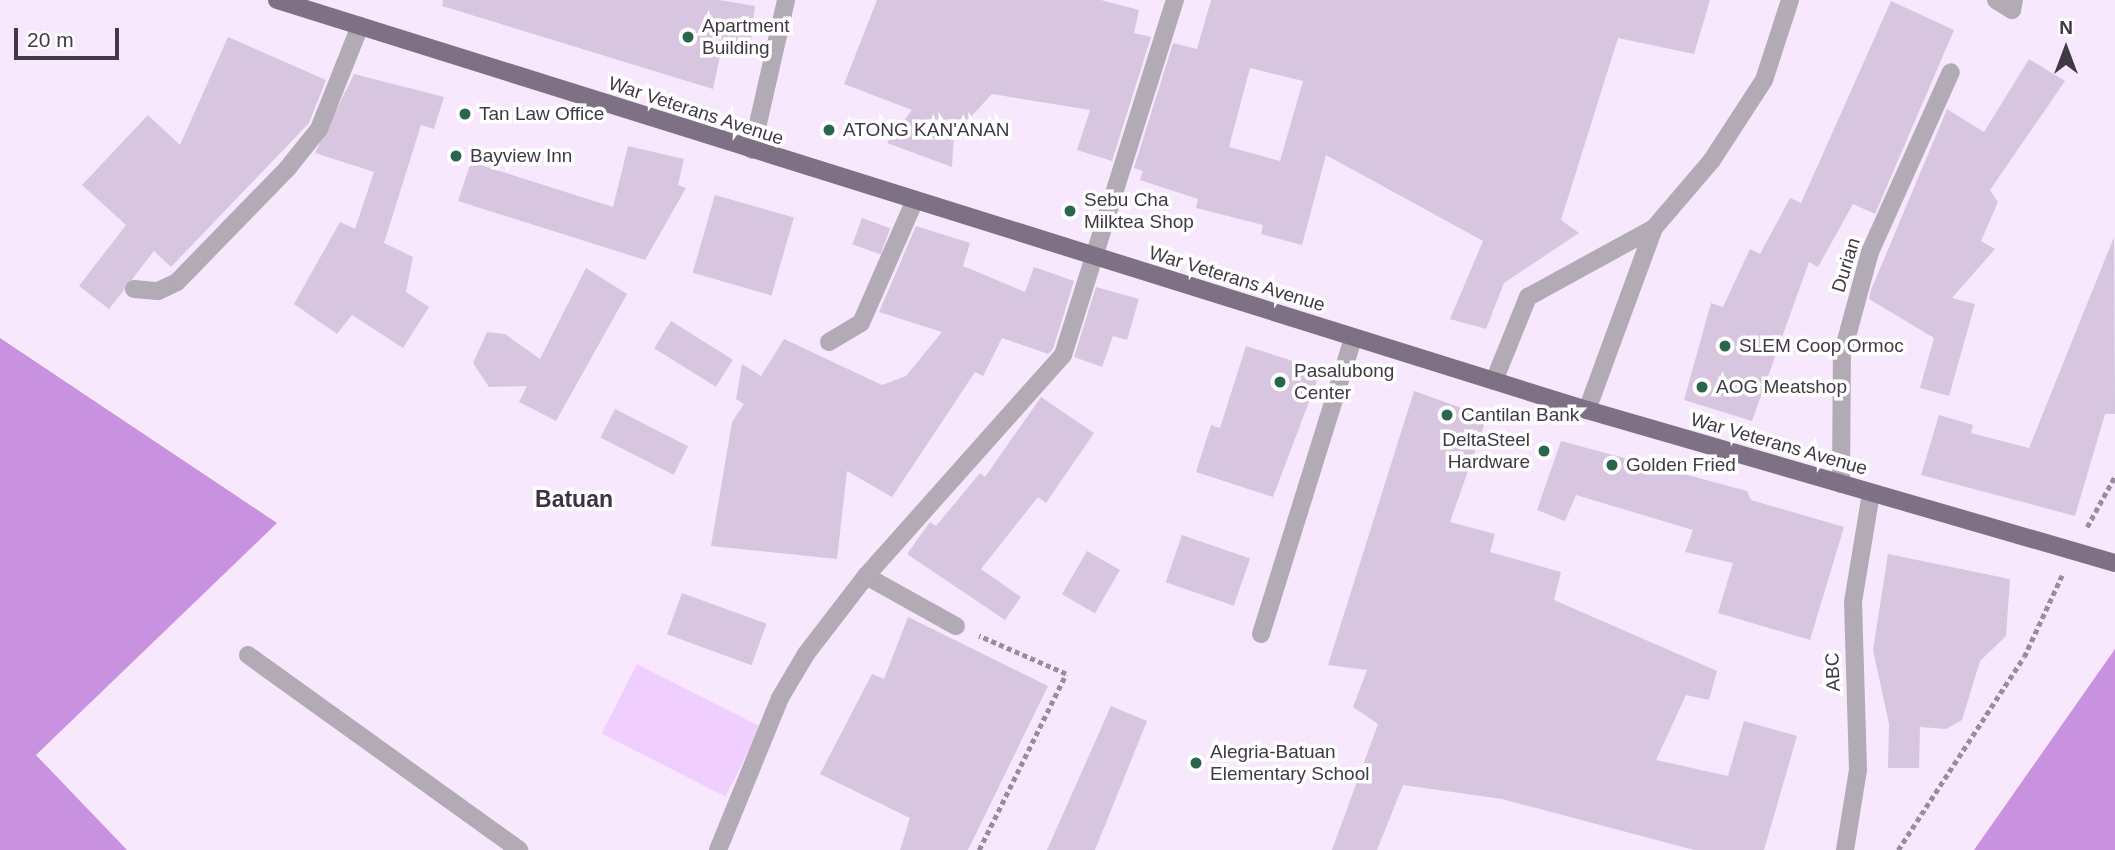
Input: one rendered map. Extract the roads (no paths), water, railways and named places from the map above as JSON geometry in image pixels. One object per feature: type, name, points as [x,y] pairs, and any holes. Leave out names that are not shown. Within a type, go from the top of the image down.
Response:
[{"type":"main road","name":"War Veterans Avenue","points":[[277,0],[914,202],[1587,410],[2112,562]]},
{"type":"street","points":[[752,150],[786,0]]},
{"type":"street","points":[[718,850],[780,698],[866,576],[1057,363],[1174,0]]},
{"type":"street","points":[[1587,410],[1654,228],[1712,160],[1764,80],[1790,0]]},
{"type":"street","points":[[1996,0],[2012,10],[2014,0]]},
{"type":"street","points":[[134,289],[158,291],[177,282],[286,169],[319,129],[360,26]]},
{"type":"street","name":"Durian","points":[[1841,484],[1842,355],[1870,252],[1951,72]]},
{"type":"street","points":[[829,342],[861,323],[914,202]]},
{"type":"street","points":[[1494,381],[1528,297],[1654,228]]},
{"type":"street","points":[[1261,634],[1353,338]]},
{"type":"street","name":"ABC","points":[[1845,850],[1858,770],[1853,602],[1871,493]]},
{"type":"street","points":[[866,576],[956,625]]},
{"type":"street","points":[[248,655],[519,850]]},
{"type":"place","name":"Apartment Building","points":[[688,37]]},
{"type":"place","name":"Tan Law Office","points":[[465,114]]},
{"type":"place","name":"ATONG KAN'ANAN","points":[[829,130]]},
{"type":"place","name":"Bayview Inn","points":[[456,156]]},
{"type":"place","name":"Sebu Cha Milktea Shop","points":[[1070,211]]},
{"type":"place","name":"SLEM Coop Ormoc","points":[[1725,346]]},
{"type":"place","name":"Pasalubong Center","points":[[1280,382]]},
{"type":"place","name":"AOG Meatshop","points":[[1702,387]]},
{"type":"place","name":"Cantilan Bank","points":[[1447,415]]},
{"type":"place","name":"DeltaSteel Hardware","points":[[1544,451]]},
{"type":"place","name":"Golden Fried","points":[[1612,465]]},
{"type":"place","name":"Alegria-Batuan Elementary School","points":[[1196,763]]},
{"type":"district","name":"Batuan","points":[[574,499]]}]
